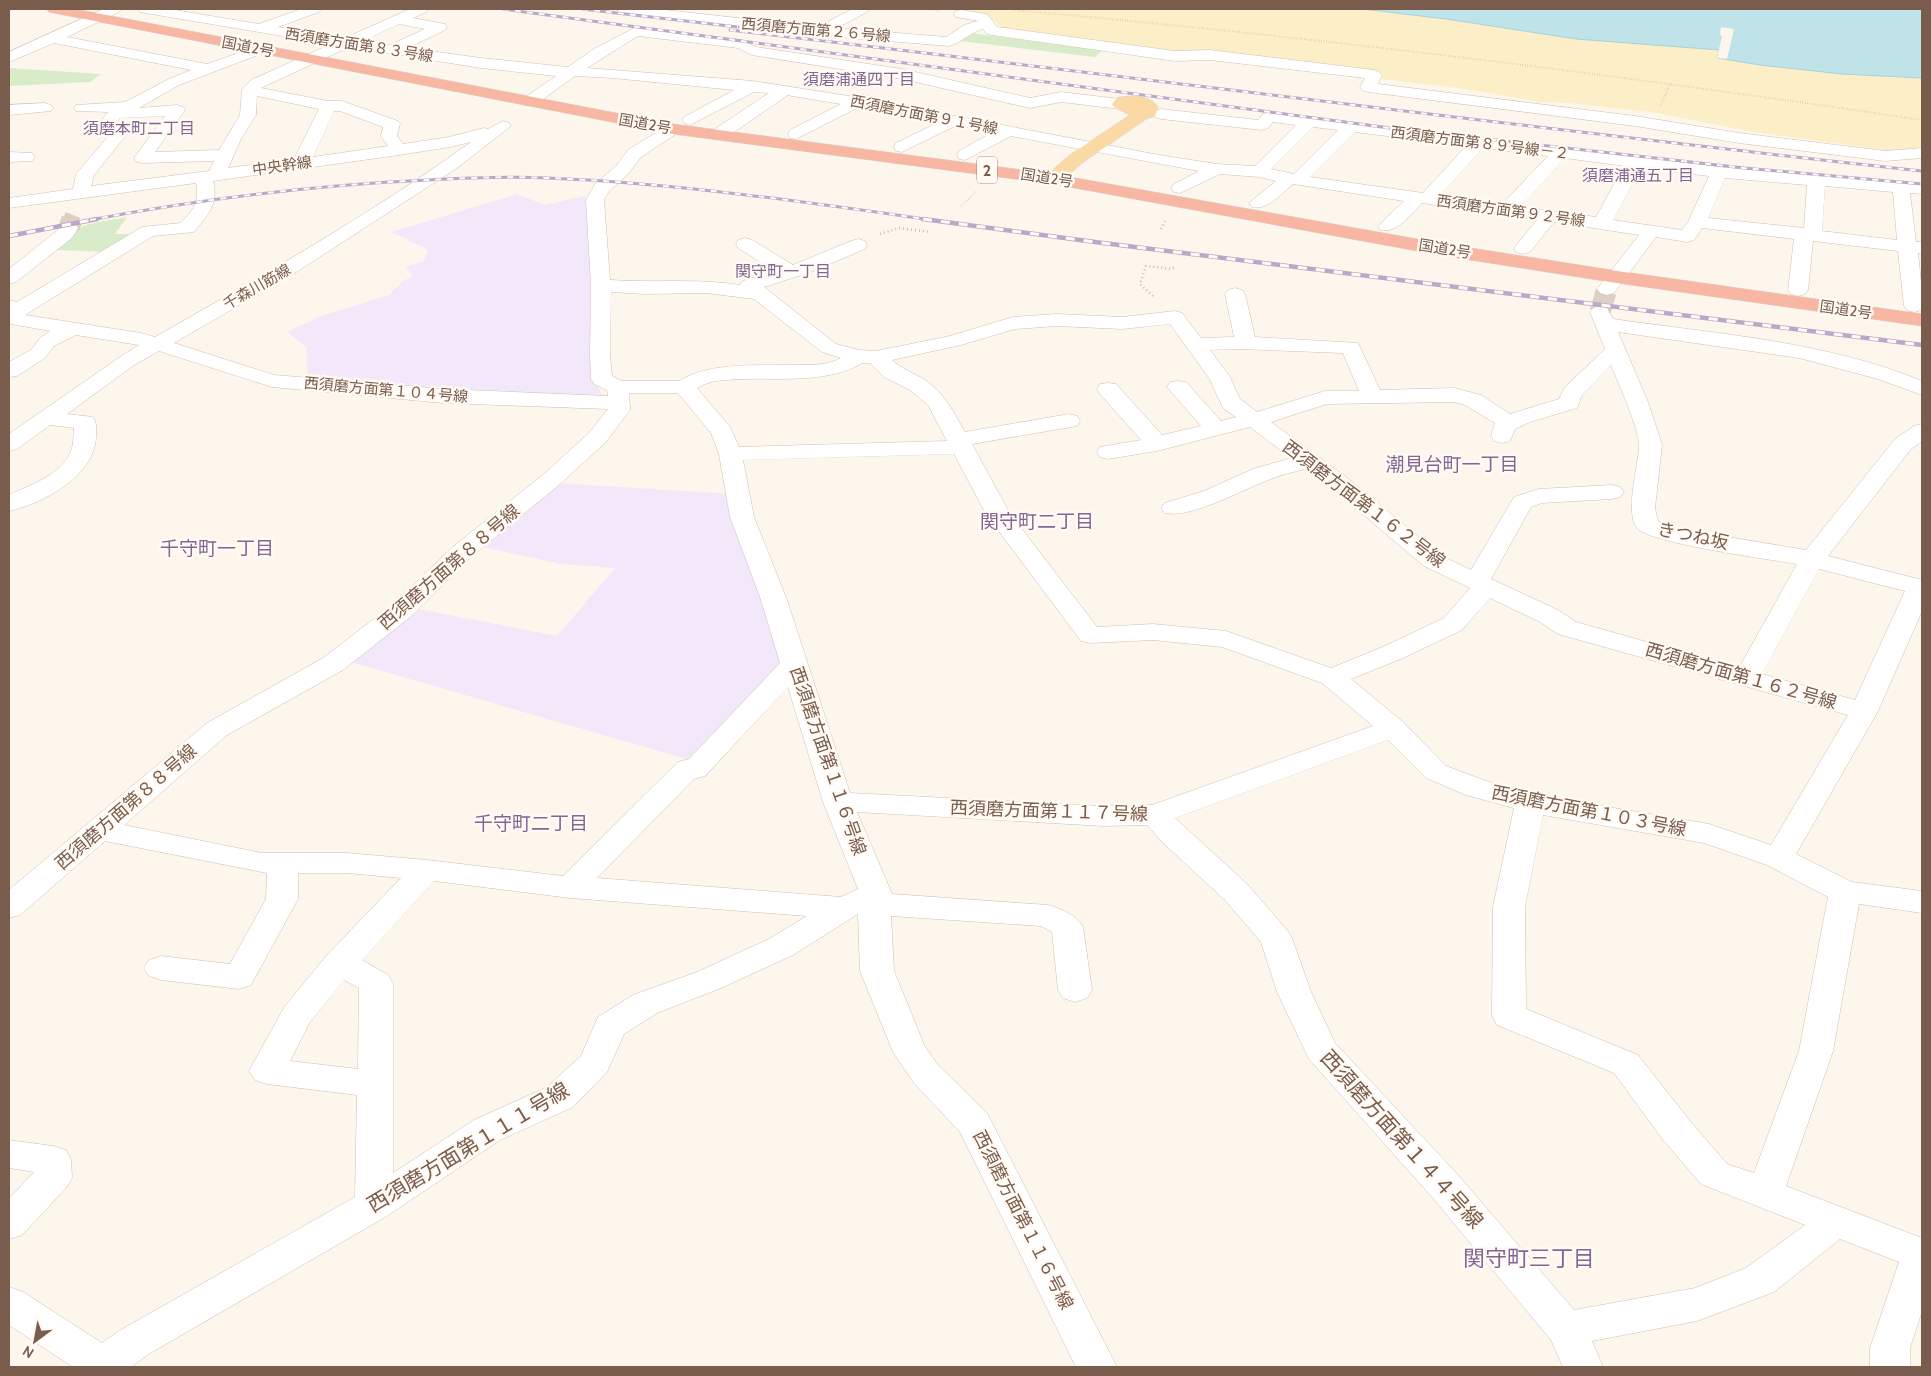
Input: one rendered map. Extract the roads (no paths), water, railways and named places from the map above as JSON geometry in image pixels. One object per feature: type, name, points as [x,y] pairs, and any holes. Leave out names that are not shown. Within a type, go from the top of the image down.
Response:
[{"type":"highway","name":"国道2号","points":[[54,9],[309,59],[519,116],[548,106],[673,129],[1053,179],[1430,247],[1612,283],[1918,313]]},
{"type":"main road","points":[[1053,179],[1076,159],[1140,116],[1149,113],[1150,107],[1145,103],[1135,100],[1123,101],[1120,104]]},
{"type":"street","points":[[9,58],[114,9]]},
{"type":"street","name":"西須磨方面第８３号線","points":[[145,9],[392,50],[548,72],[574,71]]},
{"type":"street","points":[[260,29],[307,9]]},
{"type":"street","name":"西須磨方面第２６号線","points":[[624,9],[668,11],[720,22],[949,42],[970,28],[987,23]]},
{"type":"street","points":[[821,31],[862,9]]},
{"type":"street","points":[[14,308],[86,269],[149,231],[187,228],[206,204],[206,188],[209,176],[225,155],[246,119],[250,110],[248,100],[250,90],[257,83],[410,12],[440,27],[392,50]]},
{"type":"street","points":[[961,14],[982,17],[992,31],[1175,56],[1210,55],[1374,75],[1368,87],[1885,156],[1922,154]]},
{"type":"street","points":[[519,116],[598,52],[636,31],[742,44],[752,51],[902,74],[1030,103],[1043,103],[1052,98],[1063,97],[1120,104]]},
{"type":"street","points":[[52,38],[207,69]]},
{"type":"street","points":[[9,45],[31,48]]},
{"type":"street","points":[[81,194],[85,174],[123,129],[105,126],[121,111],[174,82],[261,49]]},
{"type":"street","points":[[718,135],[831,64]]},
{"type":"street","name":"西須磨方面第９１号線","points":[[574,71],[754,86],[858,102],[961,113],[1008,131],[1093,148]]},
{"type":"street","points":[[796,134],[858,102],[902,74]]},
{"type":"street","points":[[690,120],[754,86]]},
{"type":"street","points":[[250,90],[328,106],[342,106],[364,116],[392,124],[389,136],[399,150]]},
{"type":"street","points":[[902,148],[992,94]]},
{"type":"street","points":[[301,163],[328,106]]},
{"type":"street","points":[[9,110],[45,108]]},
{"type":"street","points":[[82,108],[121,111],[177,110],[143,158],[225,155]]},
{"type":"street","name":"西須磨方面第８９号線－２","points":[[1161,114],[1262,125],[1269,117],[1719,172],[1922,189]]},
{"type":"street","name":"中央幹線","points":[[9,203],[399,150],[470,138],[519,116]]},
{"type":"street","name":"千森川筋線","points":[[9,444],[127,361],[292,267],[451,164],[519,116]]},
{"type":"street","points":[[1258,172],[1309,122]]},
{"type":"street","points":[[1258,203],[1294,179],[1351,128]]},
{"type":"street","points":[[619,395],[602,378],[600,355],[600,285],[595,200],[601,188],[622,170],[635,153],[673,129]]},
{"type":"street","points":[[965,155],[1008,131]]},
{"type":"street","points":[[1387,226],[1423,198],[1478,143]]},
{"type":"street","name":"西須磨方面第９２号線","points":[[1093,148],[1217,169],[1258,172],[1601,225],[1687,236],[1697,222]]},
{"type":"street","points":[[1506,210],[1560,154]]},
{"type":"street","points":[[9,157],[26,157]]},
{"type":"street","points":[[1601,225],[1635,162]]},
{"type":"street","points":[[1180,188],[1217,169]]},
{"type":"street","points":[[1719,172],[1697,222],[1914,247]]},
{"type":"street","points":[[1798,290],[1816,181]]},
{"type":"street","points":[[1901,188],[1914,247],[1918,313]]},
{"type":"street","points":[[1523,248],[1549,217]]},
{"type":"street","points":[[9,278],[65,234],[72,219]]},
{"type":"street","points":[[1612,283],[1651,231]]},
{"type":"street","points":[[745,244],[791,272]]},
{"type":"street","points":[[760,295],[750,285],[791,272],[858,245]]},
{"type":"street","points":[[600,285],[649,288],[699,286],[738,289],[760,295]]},
{"type":"street","points":[[1235,294],[1246,343]]},
{"type":"street","name":"西須磨方面第１０３号線","points":[[760,295],[830,348],[867,357],[918,385],[937,402],[998,514],[1090,634],[1153,632],[1226,639],[1332,677],[1393,728],[1436,772],[1476,788],[1530,803],[1709,834],[1778,858],[1845,892]]},
{"type":"street","name":"西須磨方面第１０４号線","points":[[14,308],[13,316],[18,320],[141,339],[272,380],[443,396],[619,395],[684,387],[695,380],[717,374],[810,371],[842,366],[867,357],[954,341],[1014,323],[1057,320],[1122,323],[1175,317]]},
{"type":"street","name":"西須磨方面第１６２号線","points":[[1175,317],[1219,376],[1230,403],[1342,486],[1433,561],[1549,616],[1567,628],[1864,711]]},
{"type":"street","name":"きつね坂","points":[[1812,559],[1668,534],[1647,525],[1643,508],[1651,445],[1602,318],[1799,352],[1886,374],[1922,389]]},
{"type":"street","points":[[9,371],[38,354],[47,342],[75,328]]},
{"type":"street","points":[[1195,344],[1246,343],[1350,348],[1372,397]]},
{"type":"street","points":[[1108,452],[1157,444],[1253,420],[1325,398],[1454,395],[1473,400],[1505,430],[1522,417],[1569,403],[1572,393],[1615,350]]},
{"type":"street","name":"西須磨方面第１１６号線","points":[[684,387],[722,432],[730,454],[742,517],[774,600],[838,802],[864,902],[877,971],[910,1052],[926,1074],[974,1123],[1097,1367]]},
{"type":"street","points":[[1178,387],[1216,429]]},
{"type":"street","points":[[1108,389],[1157,444]]},
{"type":"street","name":"西須磨方面第８８号線","points":[[9,907],[218,729],[333,664],[401,611],[463,551],[552,479],[597,438],[619,410],[619,395]]},
{"type":"street","points":[[9,504],[57,481],[69,472],[83,452],[85,422],[44,418]]},
{"type":"street","points":[[730,454],[960,443],[1068,421]]},
{"type":"street","points":[[1747,677],[1812,559],[1903,444],[1922,431]]},
{"type":"street","points":[[1173,508],[1212,496],[1261,474],[1308,461]]},
{"type":"street","points":[[1332,677],[1394,652],[1453,624],[1479,583],[1481,575],[1522,502],[1538,496],[1612,492]]},
{"type":"street","points":[[1778,858],[1864,711],[1921,588],[1812,559]]},
{"type":"street","points":[[570,887],[691,769],[794,664]]},
{"type":"street","name":"西須磨方面第１１７号線","points":[[838,802],[1104,816],[1155,815],[1393,728]]},
{"type":"street","points":[[1530,803],[1509,907],[1509,1016],[1626,1064],[1677,1131],[1714,1174],[1922,1255],[1890,1348],[1890,1367]]},
{"type":"street","name":"西須磨方面第１４４号線","points":[[1155,815],[1174,836],[1236,892],[1276,938],[1294,992],[1321,1050],[1445,1186],[1566,1329],[1584,1367]]},
{"type":"street","points":[[100,830],[262,863],[347,863],[570,887],[864,902],[1048,916],[1067,927],[1075,990]]},
{"type":"street","points":[[161,968],[239,977],[282,899],[283,863]]},
{"type":"street","points":[[375,1084],[267,1071],[297,1015],[340,962],[426,870]]},
{"type":"street","points":[[1765,1193],[1816,1051],[1845,892],[1922,902]]},
{"type":"street","name":"西須磨方面第１１１号線","points":[[101,1366],[132,1343],[374,1205],[488,1130],[560,1096],[595,1063],[610,1026],[645,1004],[709,980],[782,947],[864,902]]},
{"type":"street","points":[[340,962],[376,983],[374,1205]]},
{"type":"street","points":[[9,1154],[53,1160],[53,1178],[9,1224]]},
{"type":"street","points":[[1566,1329],[1697,1304],[1760,1280],[1825,1231],[1829,1218]]},
{"type":"street","points":[[9,1304],[101,1366]]},
{"type":"water","points":[[1362,9],[1922,9],[1922,78],[1842,74],[1760,65],[1717,58],[1719,50],[1576,39],[1446,19]]},
{"type":"tunnel","points":[[71,220],[73,215]]},
{"type":"tunnel","points":[[69,228],[72,219]]},
{"type":"tunnel","points":[[1600,312],[1607,289]]},
{"type":"railway","points":[[503,9],[1389,128],[1744,168],[1922,184]]},
{"type":"railway","points":[[582,9],[738,27]]},
{"type":"railway","points":[[730,30],[1922,171]]},
{"type":"railway","points":[[90,220],[216,199],[300,189],[385,182],[517,177],[644,184],[788,200],[932,220]]},
{"type":"railway","points":[[9,236],[97,219]]},
{"type":"railway","points":[[923,219],[1922,345]]},
{"type":"district","name":"須磨浦通四丁目","points":[[859,79]]},
{"type":"district","name":"須磨本町二丁目","points":[[139,128]]},
{"type":"district","name":"須磨浦通五丁目","points":[[1638,175]]},
{"type":"district","name":"関守町一丁目","points":[[783,271]]},
{"type":"district","name":"潮見台町一丁目","points":[[1452,464]]},
{"type":"district","name":"関守町二丁目","points":[[1037,521]]},
{"type":"district","name":"千守町一丁目","points":[[217,548]]},
{"type":"district","name":"千守町二丁目","points":[[531,823]]},
{"type":"district","name":"関守町三丁目","points":[[1529,1258]]}]
